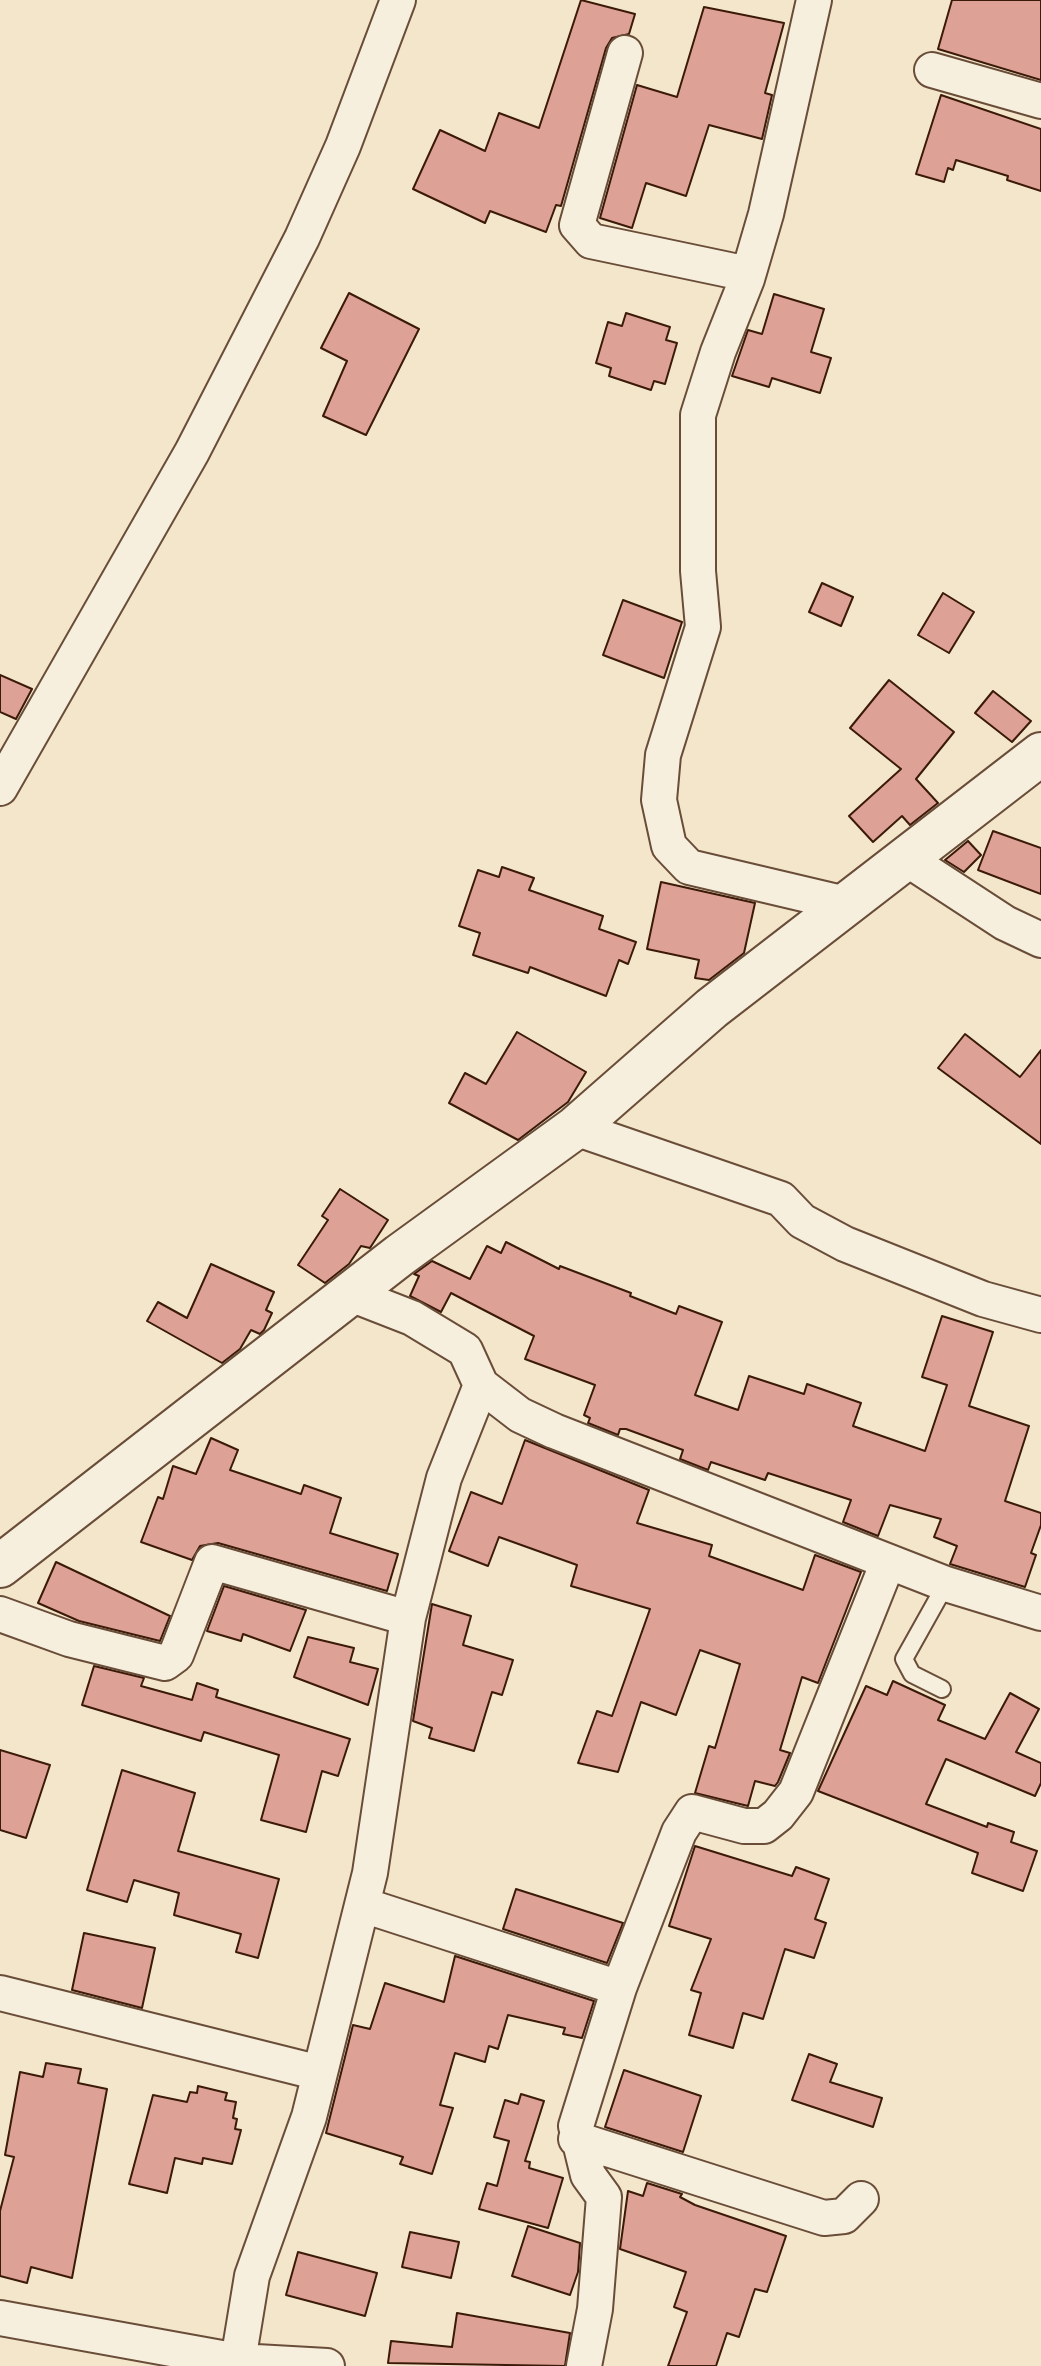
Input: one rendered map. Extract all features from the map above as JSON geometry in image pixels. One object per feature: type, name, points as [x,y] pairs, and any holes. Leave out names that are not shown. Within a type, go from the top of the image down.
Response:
[{"type":"street","points":[[0,788],[192,452],[302,238],[343,146],[398,0]]},
{"type":"street","points":[[814,0],[748,274],[698,415],[698,571],[703,627],[663,755],[659,800],[669,846],[689,867],[846,904]]},
{"type":"street","points":[[625,53],[577,225],[591,241],[748,274]]},
{"type":"street","points":[[932,70],[1041,101]]},
{"type":"street","points":[[0,1566],[353,1295],[400,1255],[575,1128],[712,1008],[1041,754]]},
{"type":"street","points":[[907,859],[1005,923],[1041,940]]},
{"type":"street","points":[[575,1128],[781,1199],[802,1221],[845,1244],[983,1299],[1041,1315]]},
{"type":"street","points":[[353,1295],[412,1318],[465,1350],[481,1385],[520,1415],[554,1431],[946,1584],[1041,1613]]},
{"type":"street","points":[[242,2364],[255,2266],[289,2181],[363,1905],[408,1618],[444,1478],[481,1385]]},
{"type":"street","points":[[0,1614],[69,1639],[165,1663],[176,1655],[212,1562],[408,1618]]},
{"type":"street","points":[[584,2366],[595,2309],[604,2197],[588,2175],[576,2139],[576,2126],[619,1988],[679,1832],[692,1812],[744,1826],[764,1826],[778,1815],[796,1792],[888,1562]]},
{"type":"street","points":[[363,1905],[619,1988]]},
{"type":"street","points":[[0,1993],[320,2073]]},
{"type":"street","points":[[576,2139],[824,2218],[844,2216],[861,2199]]},
{"type":"street","points":[[0,2318],[242,2364],[327,2366]]},
{"type":"lane","points":[[942,1689],[912,1674],[904,1659],[946,1584]]},
{"type":"building","points":[[581,0],[635,14],[629,34],[612,38],[606,48],[561,206],[556,205],[546,232],[490,211],[485,223],[413,189],[440,130],[485,151],[499,113],[539,128]]},
{"type":"building","points":[[952,0],[1041,0],[1041,80],[938,49]]},
{"type":"building","points":[[704,7],[784,23],[765,93],[772,95],[762,139],[709,125],[686,196],[646,183],[632,228],[600,218],[637,85],[677,97]]},
{"type":"building","points":[[941,95],[1041,129],[1041,191],[1007,180],[1008,176],[956,160],[953,170],[948,168],[944,182],[916,174]]},
{"type":"building","points":[[349,293],[419,329],[366,435],[323,416],[347,361],[321,348]]},
{"type":"building","points":[[774,294],[824,309],[811,352],[831,358],[820,393],[772,378],[769,387],[732,376],[748,330],[762,334]]},
{"type":"building","points":[[626,313],[670,327],[666,340],[677,343],[665,384],[654,381],[651,390],[609,376],[611,368],[596,363],[608,322],[622,326]]},
{"type":"building","points":[[822,583],[853,597],[841,626],[809,612]]},
{"type":"building","points":[[943,593],[974,612],[949,653],[918,635]]},
{"type":"building","points":[[623,600],[682,622],[664,678],[603,655]]},
{"type":"building","points":[[0,675],[32,689],[16,719],[0,712]]},
{"type":"building","points":[[889,680],[954,732],[916,779],[938,803],[910,825],[902,816],[873,842],[849,816],[901,769],[850,728]]},
{"type":"building","points":[[993,691],[1031,721],[1012,742],[975,713]]},
{"type":"building","points":[[993,831],[1041,848],[1041,894],[978,870]]},
{"type":"building","points":[[968,841],[981,855],[964,872],[945,860]]},
{"type":"building","points":[[502,867],[534,878],[529,890],[603,916],[599,929],[636,942],[628,964],[619,960],[606,996],[530,967],[528,973],[473,955],[480,933],[459,926],[478,870],[499,877]]},
{"type":"building","points":[[661,882],[755,903],[744,953],[709,980],[695,978],[699,960],[647,949]]},
{"type":"building","points":[[517,1032],[586,1072],[568,1102],[518,1140],[449,1103],[465,1073],[486,1084]]},
{"type":"building","points":[[965,1034],[1020,1077],[1041,1050],[1041,1144],[938,1068]]},
{"type":"building","points":[[340,1189],[388,1220],[370,1248],[361,1246],[349,1264],[325,1283],[298,1265],[328,1220],[322,1216]]},
{"type":"building","points":[[506,1242],[559,1269],[560,1266],[631,1293],[630,1296],[676,1314],[679,1306],[722,1322],[695,1395],[738,1410],[749,1376],[804,1394],[807,1384],[861,1403],[853,1426],[925,1451],[947,1385],[922,1377],[942,1316],[993,1332],[969,1406],[1029,1426],[1005,1501],[1041,1513],[1041,1525],[1031,1553],[1036,1555],[1025,1587],[950,1564],[957,1546],[934,1537],[941,1519],[890,1505],[878,1536],[843,1522],[851,1500],[768,1473],[765,1480],[711,1462],[708,1470],[680,1459],[683,1450],[626,1429],[620,1429],[618,1435],[588,1423],[590,1418],[584,1415],[595,1385],[525,1359],[534,1336],[451,1293],[441,1312],[410,1296],[419,1276],[414,1274],[432,1261],[470,1279],[487,1246],[501,1253]]},
{"type":"building","points":[[211,1264],[274,1292],[266,1310],[272,1313],[264,1330],[260,1334],[251,1330],[240,1349],[222,1363],[147,1321],[158,1302],[187,1318]]},
{"type":"building","points":[[211,1438],[238,1450],[230,1470],[301,1494],[304,1485],[341,1498],[330,1533],[398,1554],[387,1591],[218,1543],[200,1546],[192,1560],[141,1542],[158,1497],[163,1499],[173,1466],[196,1474]]},
{"type":"building","points":[[525,1440],[649,1490],[637,1523],[712,1545],[709,1556],[803,1590],[815,1555],[861,1572],[818,1683],[802,1677],[780,1750],[790,1753],[778,1782],[775,1786],[755,1781],[748,1806],[695,1793],[709,1746],[715,1748],[740,1664],[700,1650],[676,1715],[641,1702],[618,1772],[578,1763],[597,1711],[612,1716],[650,1609],[571,1586],[577,1565],[499,1537],[488,1566],[449,1551],[471,1492],[502,1504]]},
{"type":"building","points":[[56,1562],[170,1616],[160,1641],[79,1621],[38,1603]]},
{"type":"building","points":[[224,1586],[306,1610],[290,1651],[243,1634],[241,1641],[207,1631]]},
{"type":"building","points":[[432,1604],[471,1616],[463,1645],[513,1660],[502,1695],[492,1692],[474,1751],[429,1738],[432,1728],[413,1721]]},
{"type":"building","points":[[308,1637],[354,1648],[350,1662],[378,1669],[368,1705],[294,1677]]},
{"type":"building","points":[[94,1666],[144,1678],[141,1686],[192,1700],[197,1683],[218,1690],[216,1697],[350,1739],[338,1776],[322,1771],[306,1832],[261,1820],[279,1755],[204,1732],[201,1741],[82,1705]]},
{"type":"building","points":[[893,1681],[945,1705],[938,1720],[985,1739],[1010,1693],[1039,1709],[1016,1752],[1041,1763],[1041,1783],[1035,1796],[946,1759],[926,1804],[987,1827],[988,1823],[1014,1832],[1011,1842],[1037,1851],[1023,1891],[972,1873],[978,1853],[818,1791],[866,1686],[887,1695]]},
{"type":"building","points":[[0,1750],[50,1765],[26,1838],[0,1830]]},
{"type":"building","points":[[122,1770],[195,1793],[178,1851],[279,1879],[258,1958],[236,1952],[241,1934],[174,1915],[179,1893],[134,1880],[127,1902],[87,1890]]},
{"type":"building","points":[[695,1846],[792,1876],[796,1867],[829,1879],[815,1919],[826,1923],[814,1958],[785,1949],[763,2019],[743,2013],[733,2048],[689,2035],[701,1993],[691,1990],[711,1939],[669,1926]]},
{"type":"building","points":[[516,1889],[623,1923],[607,1963],[503,1929]]},
{"type":"building","points":[[84,1933],[155,1948],[142,2008],[72,1990]]},
{"type":"building","points":[[455,1956],[594,2001],[582,2038],[563,2034],[565,2028],[508,2015],[498,2049],[489,2046],[485,2062],[455,2053],[440,2105],[453,2108],[432,2174],[400,2164],[403,2157],[326,2133],[353,2025],[370,2029],[385,1983],[444,2002]]},
{"type":"building","points":[[809,2054],[837,2064],[830,2082],[882,2098],[873,2127],[792,2100]]},
{"type":"building","points":[[46,2063],[81,2069],[78,2083],[107,2089],[72,2278],[31,2267],[27,2283],[0,2276],[0,2211],[14,2157],[5,2155],[20,2072],[43,2077]]},
{"type":"building","points":[[624,2070],[701,2096],[683,2152],[605,2127]]},
{"type":"building","points":[[198,2086],[227,2093],[225,2100],[236,2102],[233,2118],[237,2119],[235,2129],[241,2130],[232,2164],[203,2158],[202,2164],[175,2158],[167,2193],[129,2184],[153,2095],[187,2102],[190,2092],[197,2093]]},
{"type":"building","points":[[521,2094],[544,2101],[525,2161],[530,2162],[529,2168],[563,2178],[548,2228],[479,2209],[487,2183],[497,2186],[509,2141],[494,2137],[505,2100],[518,2104]]},
{"type":"building","points":[[647,2183],[682,2194],[680,2197],[695,2205],[786,2236],[767,2292],[755,2289],[739,2337],[727,2333],[716,2366],[668,2366],[687,2312],[674,2307],[686,2272],[620,2249],[628,2191],[643,2196]]},
{"type":"building","points":[[528,2226],[580,2243],[578,2272],[570,2295],[512,2276]]},
{"type":"building","points":[[410,2232],[459,2242],[451,2278],[402,2267]]},
{"type":"building","points":[[298,2252],[377,2273],[365,2316],[286,2295]]},
{"type":"building","points":[[457,2313],[570,2333],[565,2366],[388,2363],[391,2341],[452,2347]]}]
